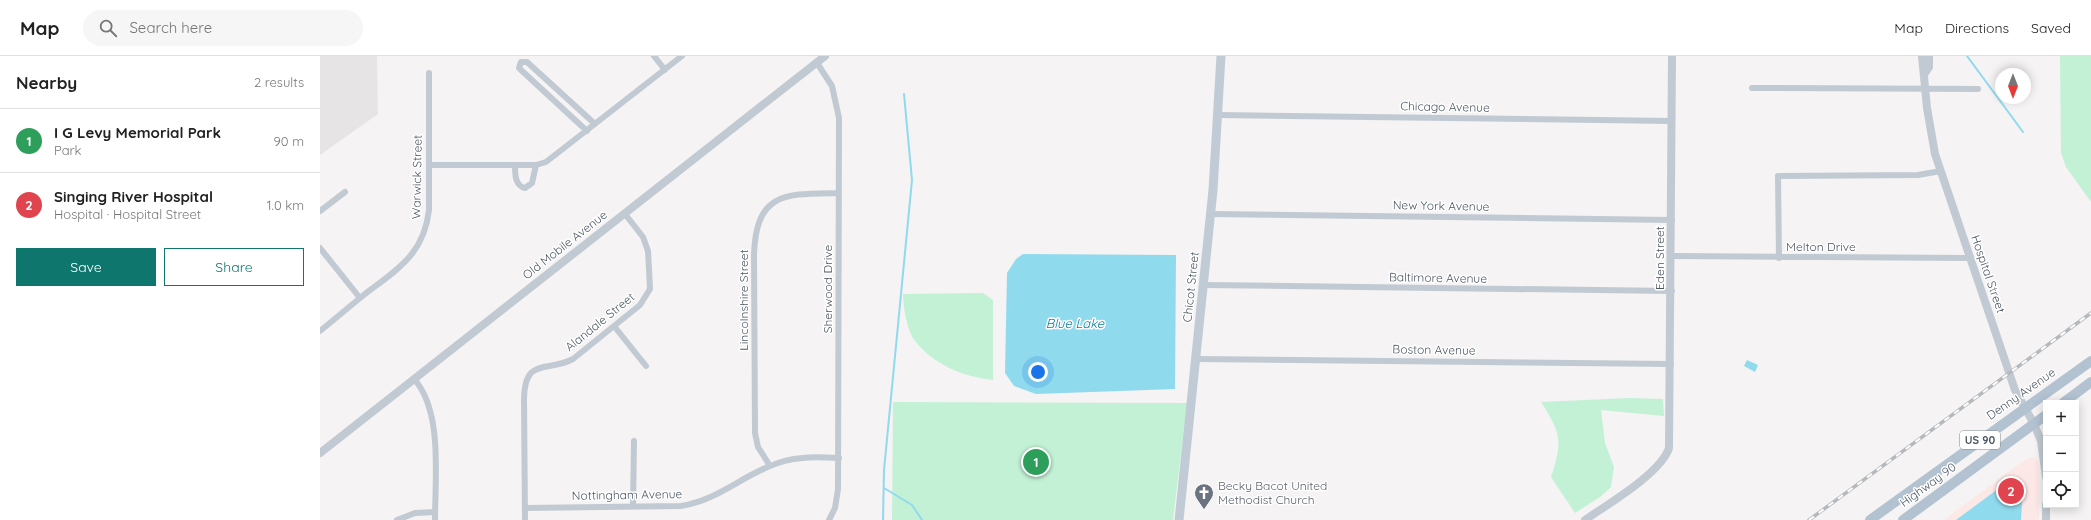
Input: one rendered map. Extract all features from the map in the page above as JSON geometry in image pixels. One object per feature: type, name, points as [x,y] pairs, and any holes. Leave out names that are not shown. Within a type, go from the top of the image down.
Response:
[{"type":"main road","name":"Chicot Street","points":[[1179,520],[1211,214],[1221,56]]},
{"type":"main road","name":"Denny Avenue","points":[[1870,520],[2023,408],[2091,361]]},
{"type":"main road","points":[[2067,400],[2091,382]]},
{"type":"main road","name":"Highway 90","points":[[1902,520],[2043,417]]},
{"type":"street","points":[[654,56],[665,70]]},
{"type":"street","points":[[429,165],[536,165],[553,158],[682,56]]},
{"type":"street","name":"Old Mobile Avenue","points":[[320,453],[825,56]]},
{"type":"street","name":"Eden Street","points":[[1585,520],[1650,473],[1665,458],[1669,448],[1671,436],[1672,56]]},
{"type":"street","name":"Hospital Street","points":[[1922,56],[1922,66],[1925,73],[1925,88],[1932,138],[1941,171],[2010,378],[2023,408],[2034,424],[2041,440],[2045,472]]},
{"type":"street","name":"Hospital Street","points":[[1925,73],[1929,67],[1929,56]]},
{"type":"street","points":[[587,131],[520,70],[519,68],[521,62],[527,62],[595,124]]},
{"type":"street","name":"Sherwood Drive","points":[[817,63],[832,86],[838,108],[839,458],[837,499],[829,520]]},
{"type":"street","name":"Warwick Street","points":[[320,331],[400,267],[415,252],[421,242],[426,230],[429,210],[429,73]]},
{"type":"street","points":[[1752,88],[1978,89]]},
{"type":"street","name":"Chicago Avenue","points":[[1218,115],[1672,121]]},
{"type":"street","points":[[515,166],[517,183],[525,188],[532,182],[536,165]]},
{"type":"street","points":[[1779,258],[1778,176],[1918,175],[1941,171]]},
{"type":"street","points":[[320,211],[345,192]]},
{"type":"street","name":"Lincolnshire Street","points":[[770,466],[758,447],[755,433],[754,255],[756,229],[759,220],[768,208],[781,198],[797,194],[838,193]]},
{"type":"street","name":"Alandale Street","points":[[526,520],[524,406],[525,382],[528,376],[539,367],[562,364],[573,358],[640,305],[650,289],[651,280],[646,244],[625,214]]},
{"type":"street","name":"New York Avenue","points":[[1211,214],[1672,220]]},
{"type":"street","points":[[320,248],[360,298]]},
{"type":"street","name":"Melton Drive","points":[[1672,256],[1779,258],[1970,258]]},
{"type":"street","name":"Baltimore Avenue","points":[[1204,285],[1672,291]]},
{"type":"street","points":[[614,326],[646,366]]},
{"type":"street","name":"Boston Avenue","points":[[1196,359],[1671,364]]},
{"type":"street","points":[[414,379],[428,401],[433,418],[435,520]]},
{"type":"street","points":[[634,441],[634,507]]},
{"type":"street","name":"Nottingham Avenue","points":[[525,508],[681,506],[705,501],[770,466],[792,459],[807,457],[839,458]]},
{"type":"street","points":[[2046,508],[2046,520]]},
{"type":"street","points":[[397,520],[415,513],[435,512]]},
{"type":"shaded area","points":[[320,56],[377,56],[378,114],[320,155]]},
{"type":"shaded area","points":[[2033,457],[2039,462],[2039,520],[1944,520],[2023,461]]},
{"type":"green space","points":[[2060,56],[2091,56],[2091,202],[2066,167],[2061,153]]},
{"type":"green space","points":[[983,293],[993,300],[993,380],[961,373],[931,357],[912,337],[906,318],[903,294]]},
{"type":"green space","points":[[1629,398],[1663,399],[1664,416],[1601,410],[1605,443],[1614,467],[1611,487],[1600,497],[1575,513],[1551,477],[1557,454],[1558,438],[1553,422],[1541,402]]},
{"type":"green space","points":[[893,402],[1187,403],[1173,520],[892,520]]},
{"type":"water","name":"Blue Lake","points":[[1023,254],[1176,255],[1175,389],[1036,394],[1014,386],[1005,373],[1007,273],[1016,259]]},
{"type":"water","points":[[1747,360],[1758,365],[1755,372],[1744,366]]},
{"type":"water","points":[[2010,480],[2023,486],[2021,520],[1956,520]]},
{"type":"waterway","points":[[1967,56],[2023,132]]},
{"type":"waterway","points":[[883,520],[884,470],[912,180],[904,94]]},
{"type":"waterway","points":[[884,488],[912,505],[922,520]]},
{"type":"railway","points":[[1809,520],[2091,313]]},
{"type":"place","name":"I G Levy Memorial Park","points":[[1036,462]]},
{"type":"place","name":"Singing River Hospital","points":[[2011,491]]},
{"type":"place","name":"Becky Bacot United Methodist Church","points":[[1204,510]]}]
